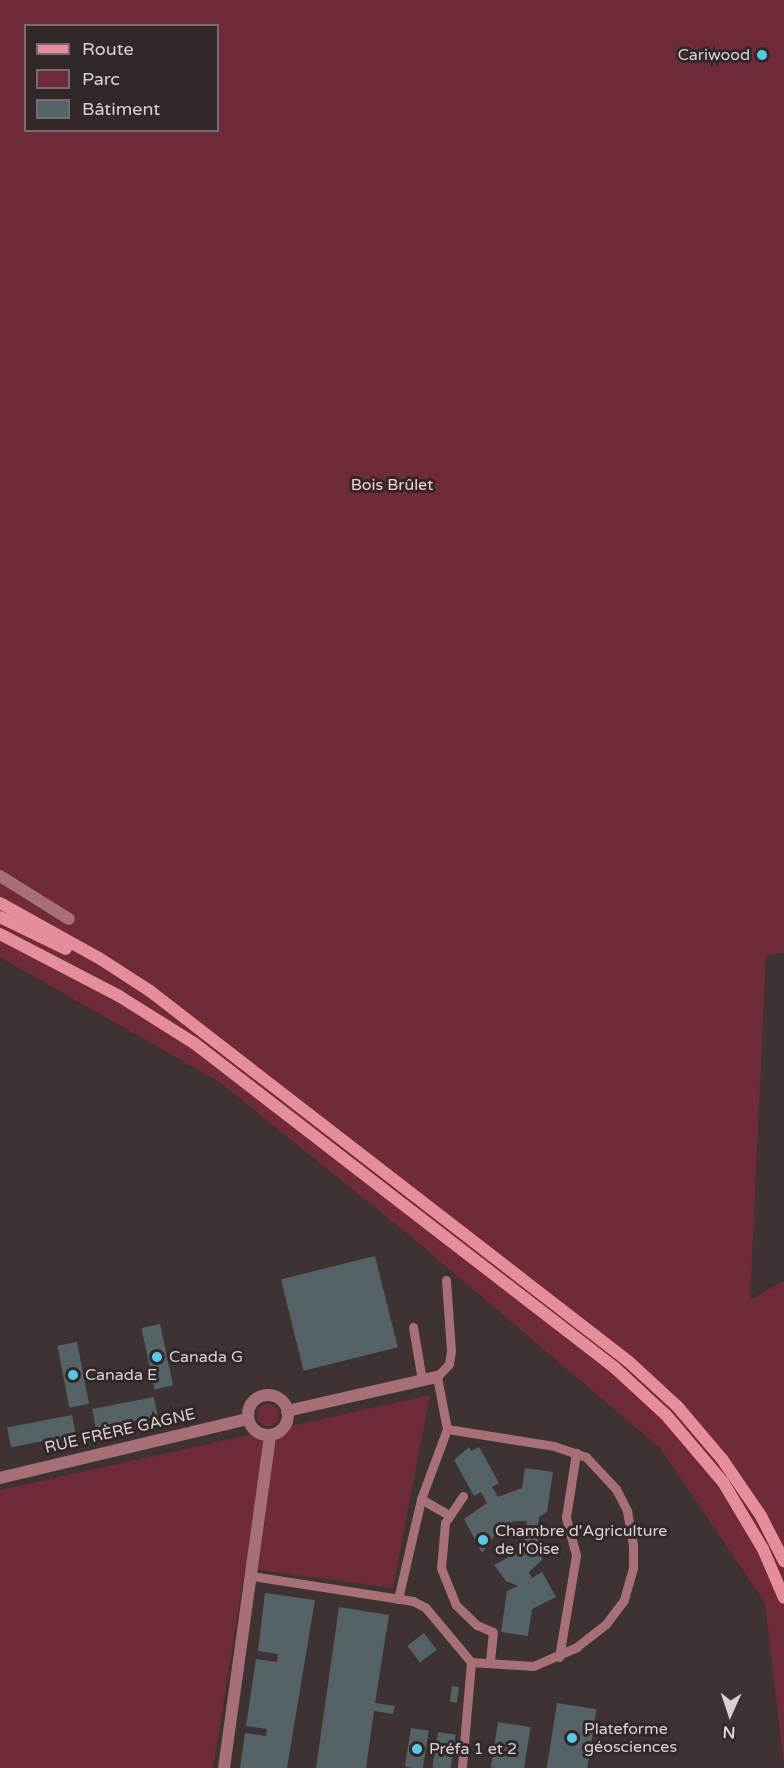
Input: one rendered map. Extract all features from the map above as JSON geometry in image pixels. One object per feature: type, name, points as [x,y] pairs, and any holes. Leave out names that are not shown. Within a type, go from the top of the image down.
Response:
[{"type":"main road","points":[[0,903],[116,968],[195,1026],[643,1374],[689,1419],[723,1459],[761,1516],[784,1561]]},
{"type":"main road","points":[[0,917],[90,962],[195,1026]]},
{"type":"main road","points":[[0,934],[119,996],[194,1043],[615,1368],[666,1415],[723,1482],[763,1549],[784,1598]]},
{"type":"street","points":[[0,876],[69,919]]},
{"type":"street","points":[[287,1411],[437,1377]]},
{"type":"street","points":[[265,1396],[279,1399],[287,1411],[283,1428],[270,1435],[255,1431],[248,1419],[251,1405],[265,1396]]},
{"type":"street","name":"RUE FRÈRE GAGNE","points":[[0,1478],[248,1419]]},
{"type":"street","points":[[225,1768],[270,1435]]},
{"type":"lane","points":[[398,1599],[421,1499],[447,1429],[437,1377],[448,1364],[451,1351],[446,1280]]},
{"type":"lane","points":[[413,1327],[422,1380]]},
{"type":"lane","points":[[447,1429],[576,1453],[602,1470],[623,1502],[632,1535],[633,1568],[624,1600],[613,1616],[559,1657],[525,1667],[490,1661],[471,1662]]},
{"type":"lane","points":[[559,1657],[576,1555],[566,1518],[576,1453]]},
{"type":"lane","points":[[464,1496],[449,1515],[441,1544],[443,1579],[462,1613],[493,1632],[490,1661]]},
{"type":"lane","points":[[421,1499],[449,1515]]},
{"type":"lane","points":[[252,1576],[398,1599],[425,1607],[471,1662],[462,1768]]},
{"type":"green space","name":"Bois Brûlet","points":[[0,0],[784,0],[784,953],[766,955],[750,1300],[784,1281],[784,1767],[765,1603],[660,1448],[408,1234],[218,1081],[0,957]]},
{"type":"green space","points":[[430,1395],[393,1588],[245,1568],[213,1768],[0,1768],[0,1490]]},
{"type":"green space","points":[[268,1404],[276,1407],[279,1415],[276,1423],[268,1426],[260,1423],[257,1415],[260,1407]]},
{"type":"building","points":[[375,1256],[398,1347],[304,1371],[281,1279]]},
{"type":"building","name":"Canada G","points":[[160,1324],[173,1386],[155,1390],[141,1328]]},
{"type":"building","name":"Canada E","points":[[77,1342],[89,1404],[69,1408],[57,1346]]},
{"type":"building","points":[[154,1397],[158,1417],[96,1429],[92,1409]]},
{"type":"building","points":[[72,1415],[76,1435],[11,1447],[7,1428]]},
{"type":"building","name":"Chambre d'Agriculture de l'Oise","points":[[469,1447],[471,1451],[479,1447],[499,1483],[492,1487],[498,1497],[522,1488],[525,1468],[553,1472],[547,1512],[539,1517],[537,1536],[542,1547],[542,1560],[529,1572],[532,1578],[542,1572],[556,1597],[532,1609],[528,1636],[501,1632],[507,1591],[518,1586],[506,1581],[494,1565],[518,1552],[522,1556],[527,1521],[514,1521],[499,1529],[482,1553],[464,1519],[487,1503],[481,1492],[474,1496],[454,1460]]},
{"type":"building","points":[[265,1593],[315,1600],[287,1768],[240,1768],[245,1733],[266,1736],[267,1729],[246,1726],[256,1659],[277,1662],[278,1654],[258,1651]]},
{"type":"building","points":[[339,1607],[389,1615],[375,1703],[395,1706],[393,1714],[374,1711],[366,1768],[316,1768]]},
{"type":"building","points":[[424,1633],[437,1650],[420,1662],[407,1646]]},
{"type":"building","points":[[452,1686],[459,1687],[457,1703],[450,1702]]},
{"type":"building","name":"Plateforme géosciences","points":[[557,1703],[597,1709],[587,1768],[547,1768]]},
{"type":"building","points":[[498,1722],[531,1727],[524,1768],[491,1767]]},
{"type":"building","name":"Préfa 1 et 2","points":[[411,1728],[429,1731],[423,1768],[405,1767]]},
{"type":"building","points":[[438,1732],[456,1735],[451,1768],[432,1768]]},
{"type":"place","name":"Cariwood","points":[[762,55]]},
{"type":"place","name":"Canada G","points":[[157,1357]]},
{"type":"place","name":"Canada E","points":[[73,1375]]},
{"type":"place","name":"Chambre d'Agriculture de l'Oise","points":[[483,1540]]},
{"type":"place","name":"Plateforme géosciences","points":[[572,1738]]},
{"type":"place","name":"Préfa 1 et 2","points":[[417,1749]]}]
